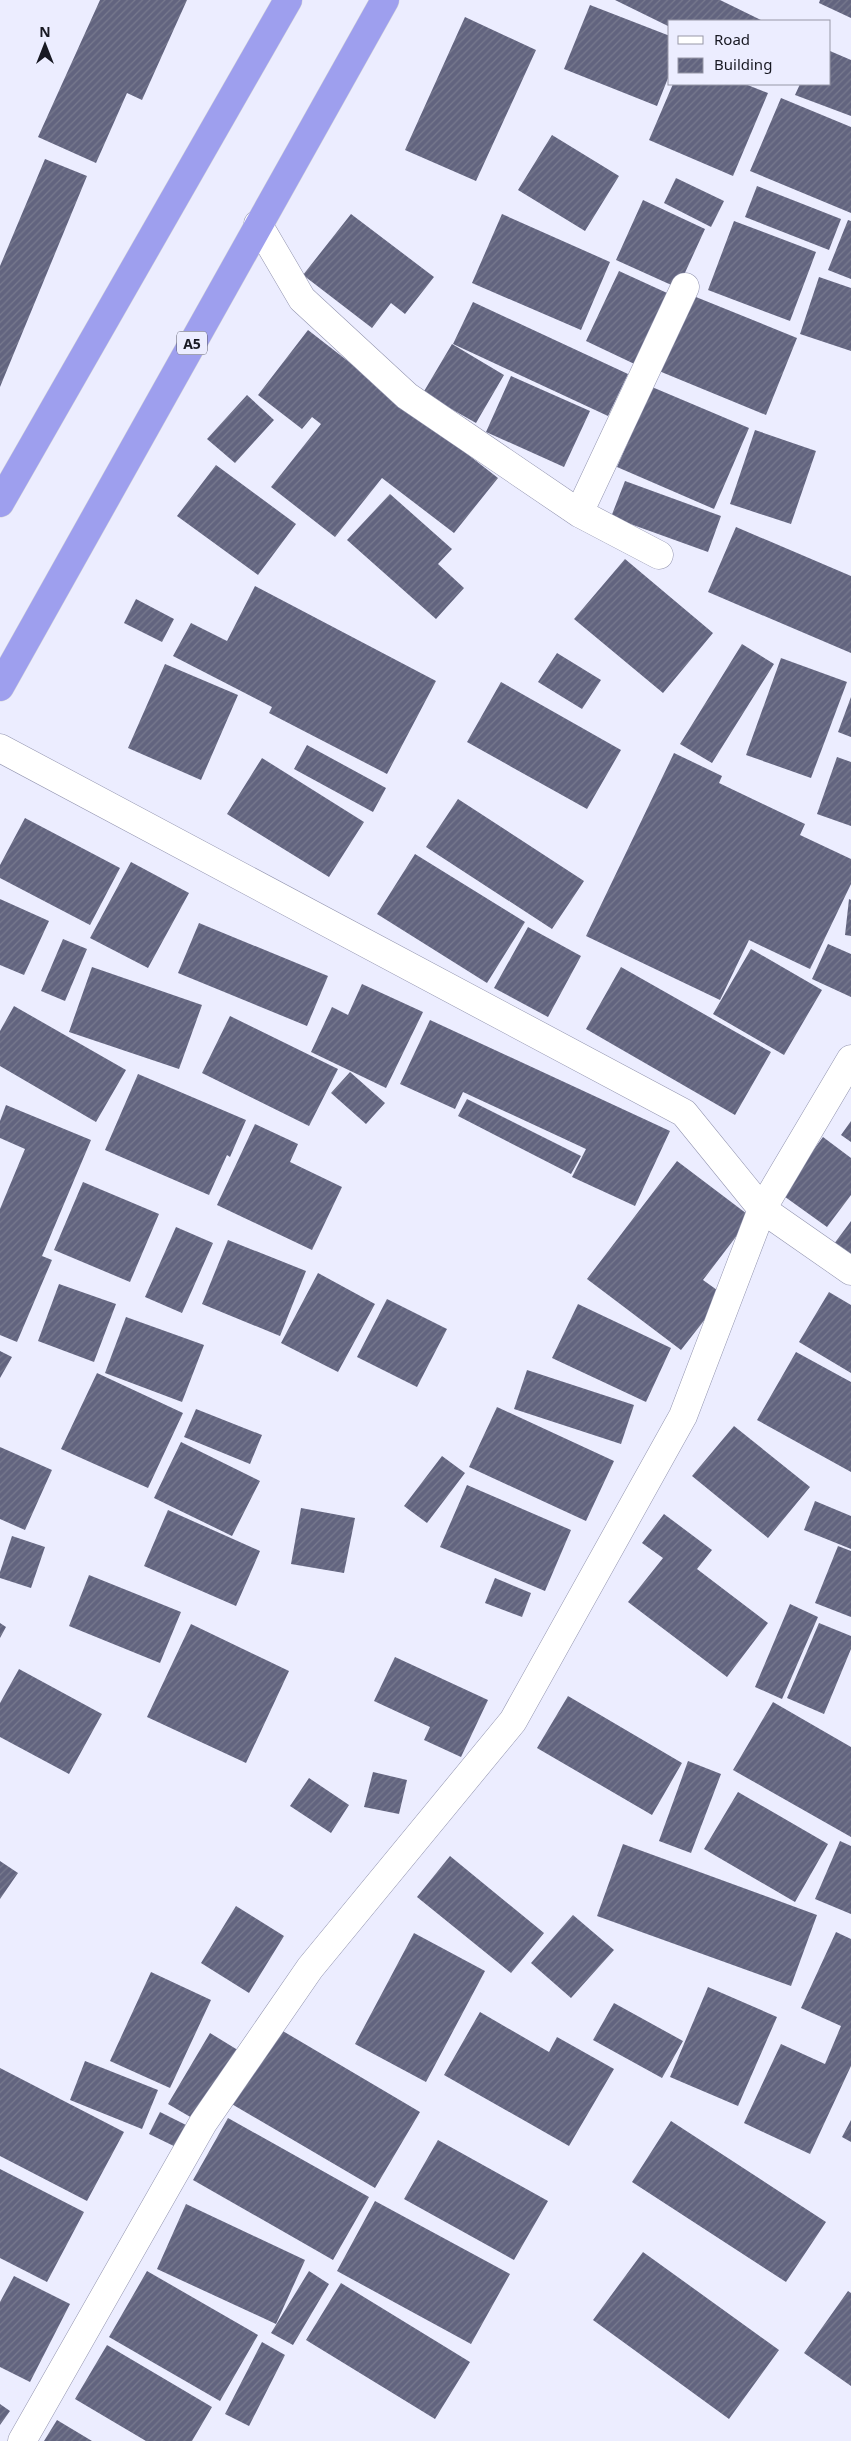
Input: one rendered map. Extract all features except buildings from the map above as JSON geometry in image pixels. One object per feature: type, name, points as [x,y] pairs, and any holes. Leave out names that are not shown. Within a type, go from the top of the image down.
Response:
[{"type":"highway","points":[[0,503],[288,0]]},
{"type":"highway","name":"A5","points":[[0,687],[385,0]]},
{"type":"street","points":[[258,224],[302,299],[407,396],[579,513],[659,555]]},
{"type":"street","points":[[579,513],[685,287]]},
{"type":"street","points":[[0,748],[684,1113],[762,1209],[851,1270]]},
{"type":"street","points":[[22,2441],[202,2123],[310,1968],[513,1721],[683,1416],[762,1209],[851,1059]]}]
